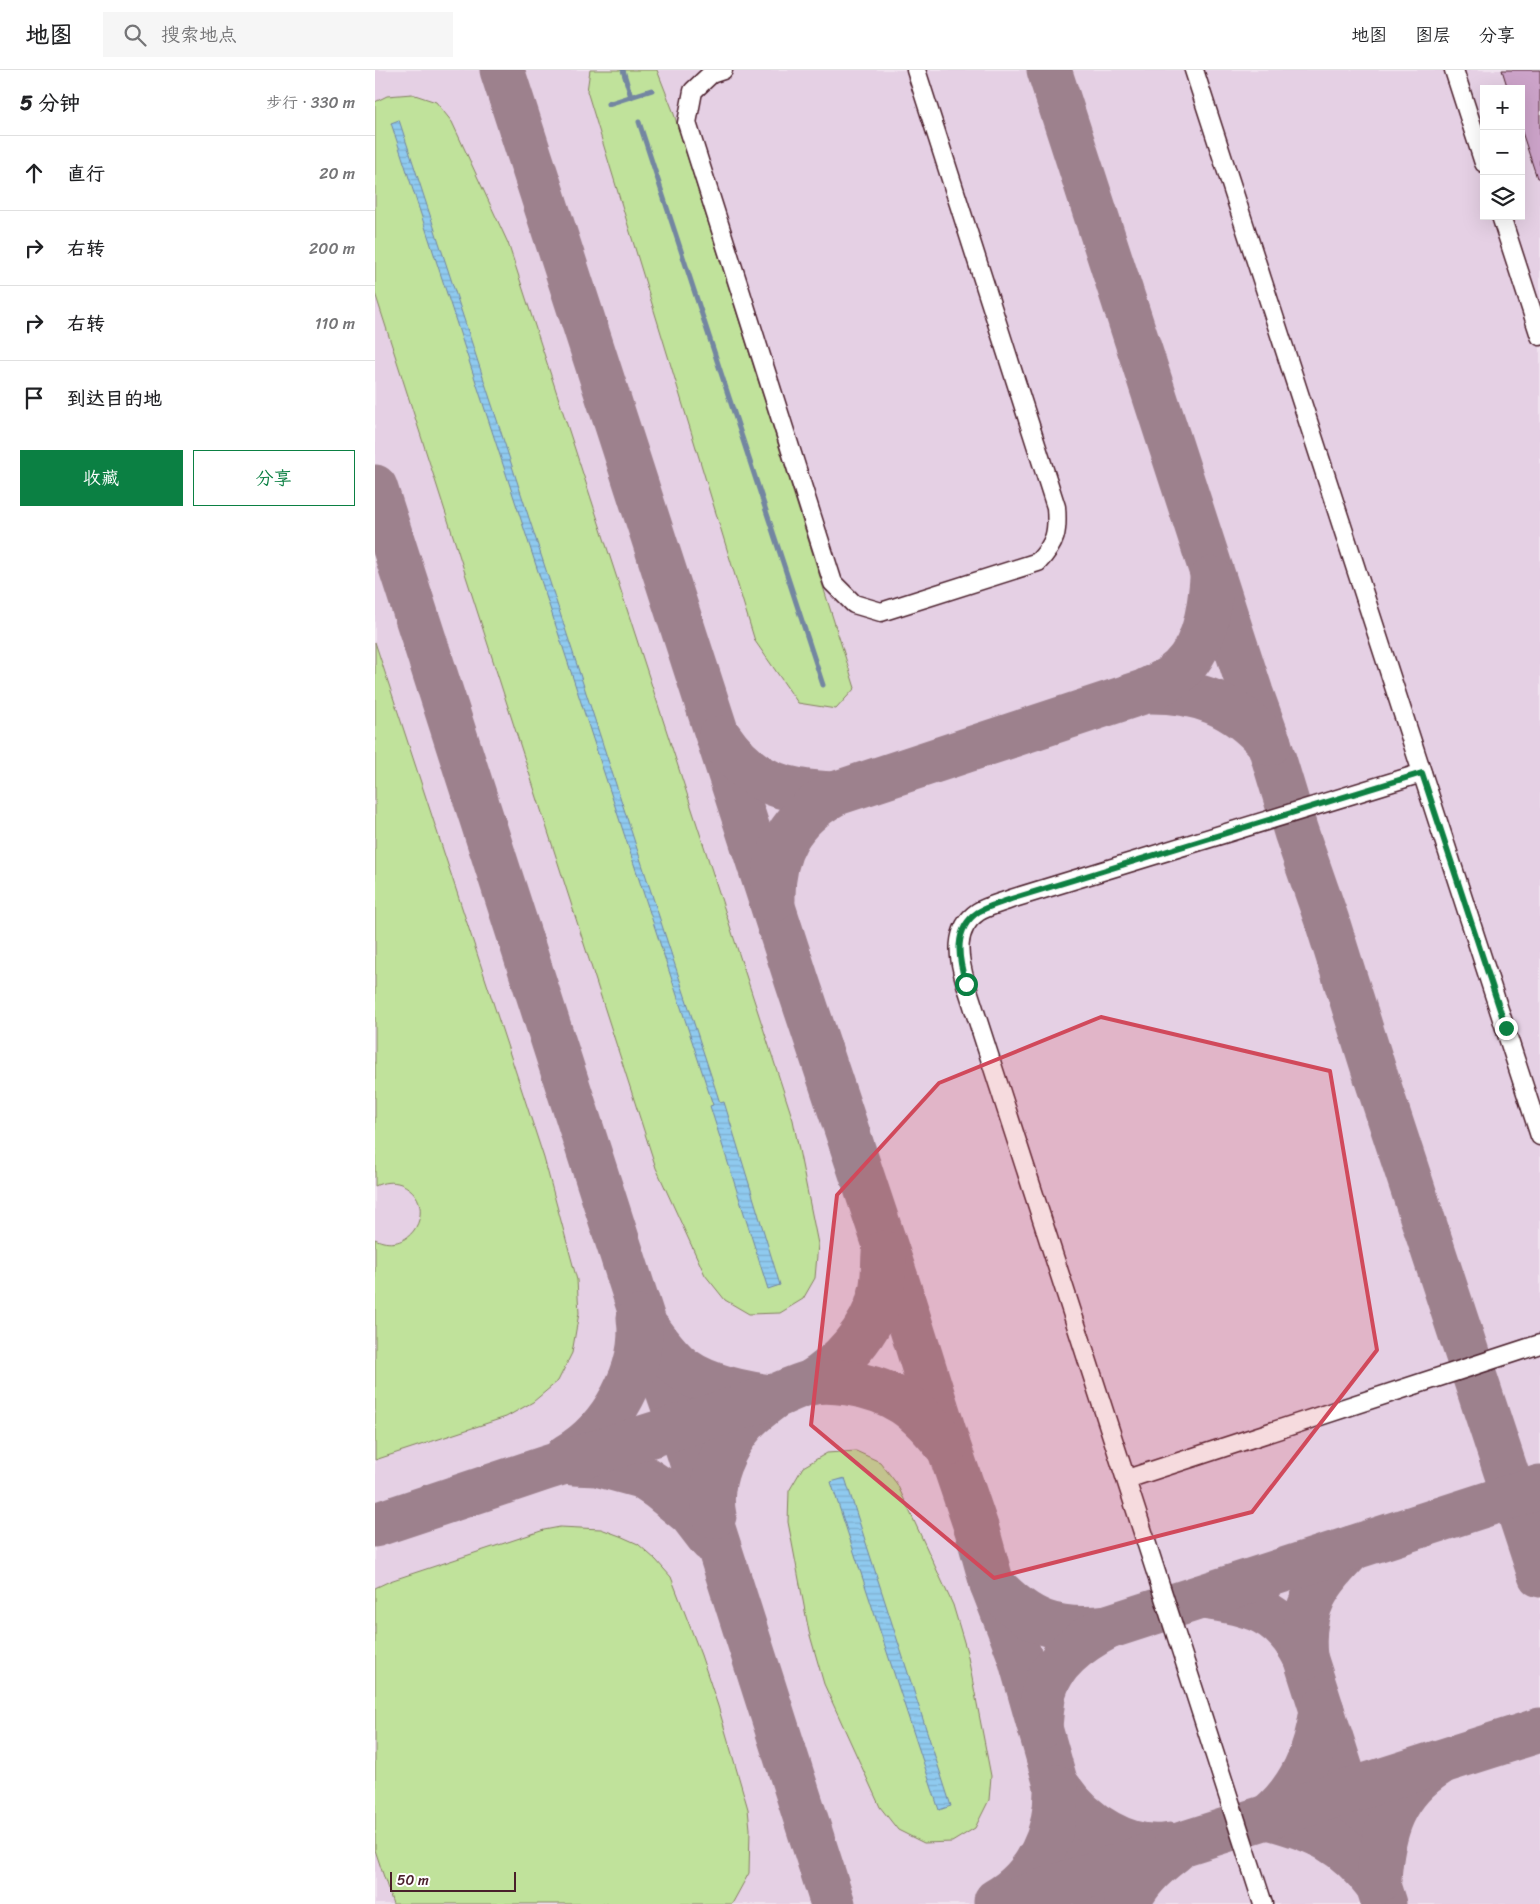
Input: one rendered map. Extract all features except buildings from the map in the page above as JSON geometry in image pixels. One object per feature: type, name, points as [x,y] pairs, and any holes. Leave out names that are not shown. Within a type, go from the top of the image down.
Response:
[{"type":"lane","points":[[723,70],[711,74],[693,91],[687,123],[833,583],[854,604],[881,612],[1038,562],[1051,549],[1058,529],[1057,507],[916,70]]},
{"type":"lane","points":[[1194,70],[1540,1136]]},
{"type":"lane","points":[[1454,70],[1480,151]]},
{"type":"lane","points":[[1502,220],[1540,336]]},
{"type":"lane","points":[[1263,1904],[962,973],[958,953],[960,935],[968,920],[980,911],[1011,899],[1422,773]]},
{"type":"lane","points":[[1127,1480],[1540,1344]]},
{"type":"highlighted area","points":[[1101,1017],[1330,1071],[1377,1350],[1252,1512],[994,1578],[811,1425],[837,1195],[939,1083]]},
{"type":"shaded area","points":[[375,70],[1540,70],[1540,1904],[375,1904]]},
{"type":"green space","points":[[590,70],[657,70],[673,111],[855,688],[836,709],[798,703],[755,641],[587,91]]},
{"type":"green space","points":[[412,94],[436,102],[452,122],[508,243],[793,1120],[818,1244],[815,1278],[803,1299],[780,1313],[749,1314],[725,1300],[705,1275],[656,1168],[375,293],[375,102],[387,96]]},
{"type":"green space","points":[[375,642],[544,1158],[577,1280],[579,1313],[572,1353],[558,1381],[533,1402],[506,1417],[375,1460],[375,1239],[389,1243],[401,1241],[411,1234],[417,1225],[420,1213],[419,1202],[413,1192],[401,1184],[388,1182],[375,1186]]},
{"type":"green space","points":[[856,1451],[880,1462],[897,1484],[953,1605],[967,1652],[991,1776],[989,1800],[975,1828],[952,1842],[924,1843],[898,1830],[880,1807],[824,1684],[809,1632],[788,1522],[789,1491],[803,1467],[827,1453]]},
{"type":"green space","points":[[560,1527],[601,1529],[638,1544],[671,1577],[718,1706],[748,1809],[750,1829],[749,1873],[732,1904],[393,1904],[375,1850],[375,1588],[390,1581],[544,1530]]},
{"type":"water","points":[[399,120],[720,1103],[724,1102],[780,1285],[768,1289],[710,1106],[713,1105],[391,123]]},
{"type":"water","points":[[845,1478],[951,1806],[939,1810],[831,1482]]},
{"type":"waterway","points":[[623,70],[631,97]]},
{"type":"waterway","points":[[608,104],[652,90]]},
{"type":"waterway","points":[[639,122],[823,685]]},
{"type":"taxiway","points":[[502,70],[797,981],[897,1281],[949,1448],[977,1530],[992,1584],[1019,1654],[1055,1781],[1097,1904]]},
{"type":"taxiway","points":[[1049,70],[1251,693],[1269,743],[1296,832],[1327,921],[1376,1077],[1540,1575]]},
{"type":"taxiway","points":[[375,487],[645,1326],[680,1425],[833,1904]]},
{"type":"taxiway","points":[[773,900],[776,866],[787,838],[806,814],[834,794],[1146,691],[1170,678],[1181,669],[1197,647],[1206,621],[1212,579]]},
{"type":"taxiway","points":[[1146,691],[1182,693],[1214,702],[1243,718],[1269,743]]},
{"type":"taxiway","points":[[720,738],[743,765],[769,782],[799,791],[834,794]]},
{"type":"taxiway","points":[[810,1383],[843,1357],[870,1321],[881,1290],[884,1253]]},
{"type":"taxiway","points":[[567,1456],[598,1431],[622,1397],[637,1358],[640,1338],[639,1318]]},
{"type":"taxiway","points":[[651,1333],[676,1363],[696,1377],[721,1387],[771,1397]]},
{"type":"taxiway","points":[[375,1525],[546,1468],[773,1397],[814,1382],[848,1383],[864,1386],[892,1396],[915,1411],[946,1445]]},
{"type":"taxiway","points":[[714,1516],[713,1490],[719,1464],[739,1429],[747,1419],[771,1399]]},
{"type":"taxiway","points":[[573,1463],[597,1464],[641,1476],[691,1514],[711,1540]]},
{"type":"taxiway","points":[[1040,1727],[1044,1692],[1054,1671],[1069,1653],[1108,1627],[1540,1487]]},
{"type":"taxiway","points":[[1305,1657],[1305,1623],[1314,1596],[1330,1572],[1352,1548]]},
{"type":"taxiway","points":[[992,1584],[1018,1608],[1044,1622],[1073,1628],[1108,1627]]},
{"type":"taxiway","points":[[1202,1597],[1235,1602],[1263,1612],[1275,1619],[1296,1641],[1305,1657],[1384,1904]]},
{"type":"taxiway","points":[[1322,1710],[1316,1741],[1305,1769],[1290,1795],[1268,1817],[1301,1827],[1329,1840],[1353,1857],[1376,1883]]},
{"type":"taxiway","points":[[1005,1904],[1185,1843],[1540,1730]]},
{"type":"taxiway","points":[[1379,1880],[1383,1845],[1393,1814],[1411,1787],[1438,1764]]},
{"type":"taxiway","points":[[996,1901],[1023,1880],[1034,1867],[1042,1853],[1053,1821],[1056,1787]]},
{"type":"taxiway","points":[[1060,1789],[1081,1813],[1108,1833],[1138,1844],[1170,1845]]},
{"type":"taxiway","points":[[1127,1904],[1136,1888],[1147,1875],[1174,1851]]},
{"type":"route","points":[[966,984],[958,953],[960,935],[968,920],[980,911],[1011,899],[1422,773],[1506,1028]]}]
